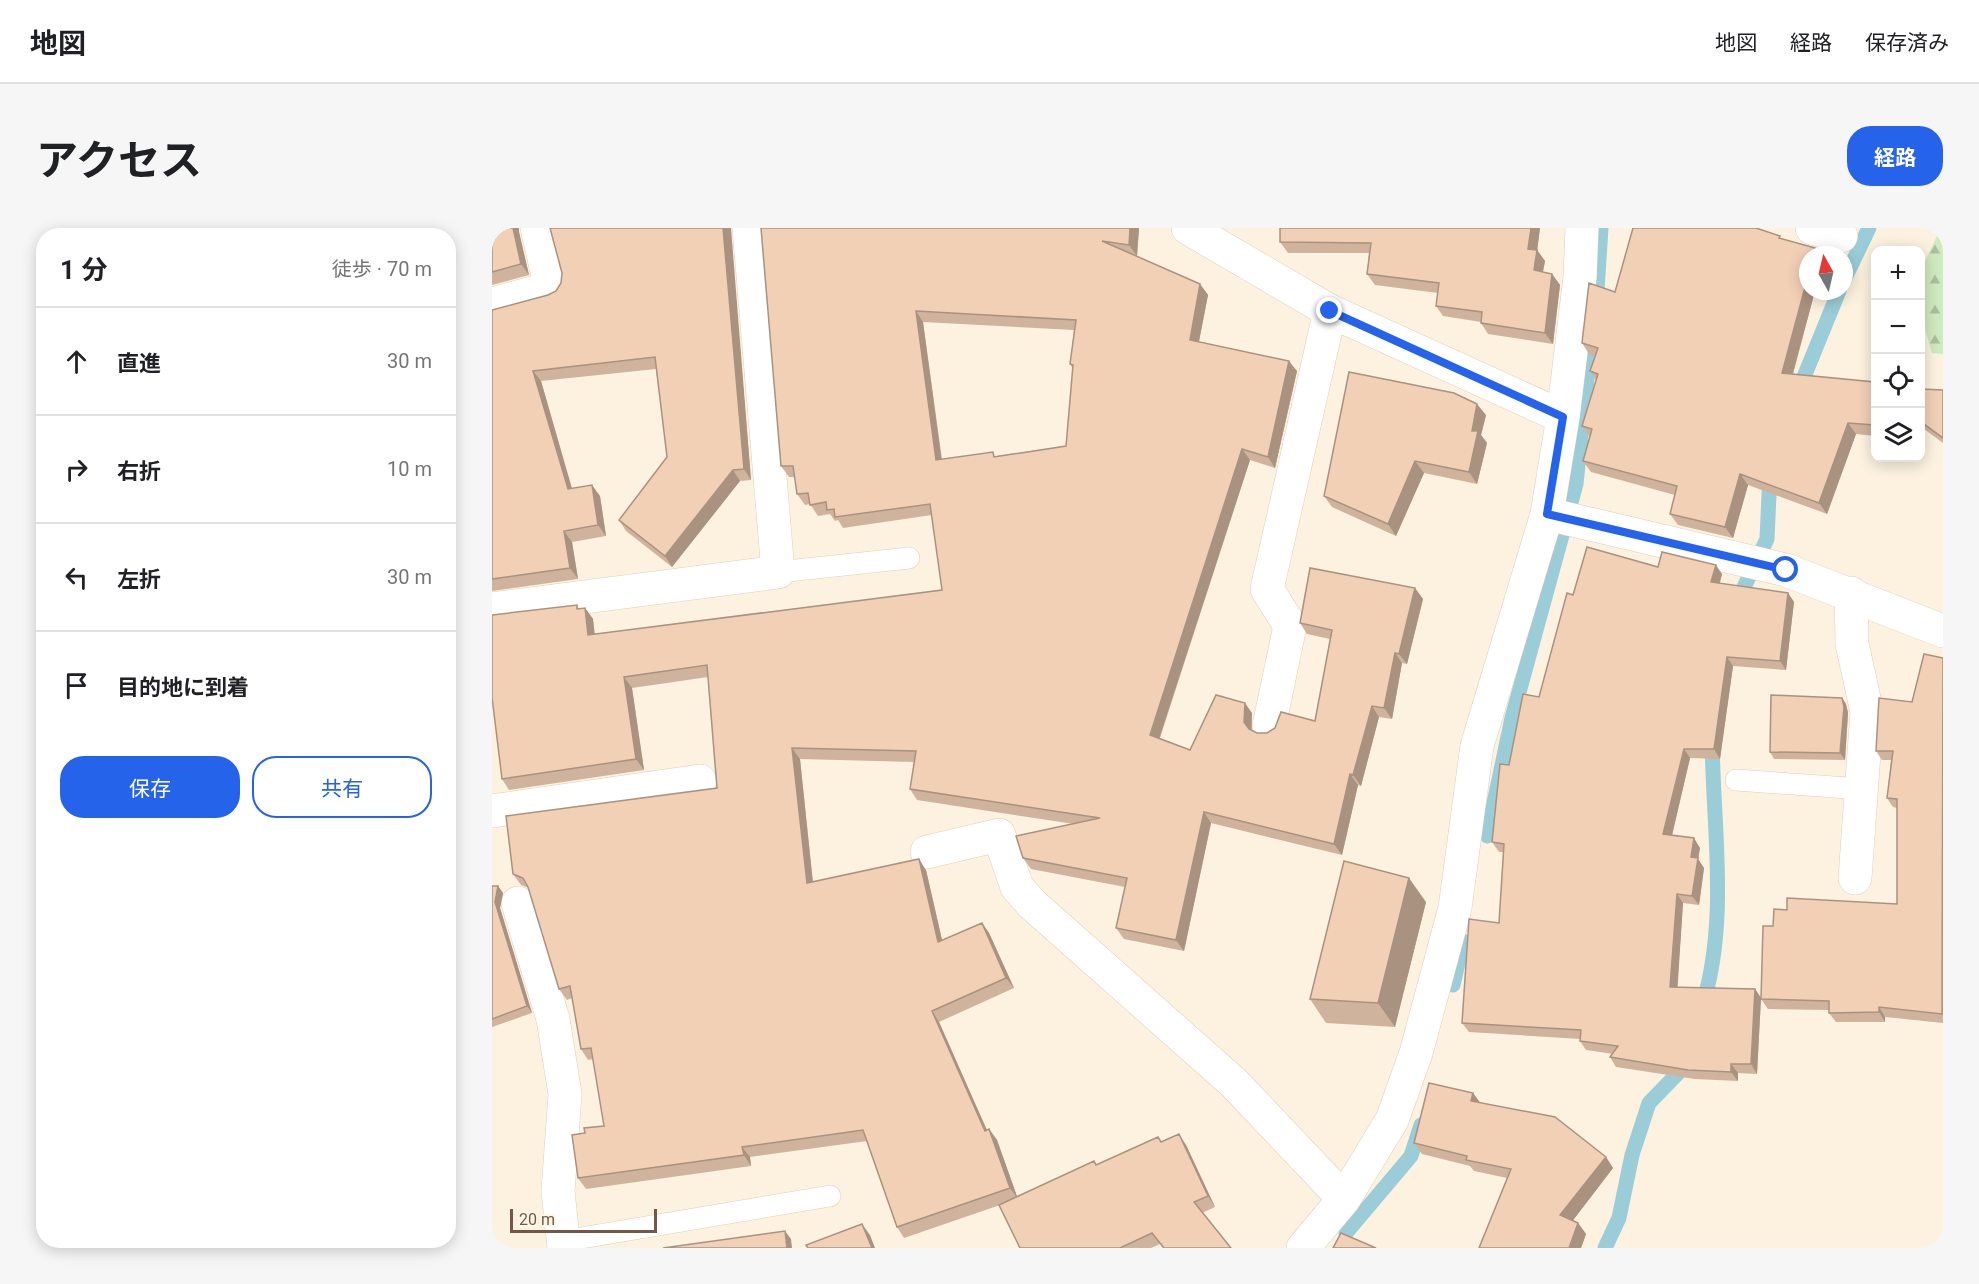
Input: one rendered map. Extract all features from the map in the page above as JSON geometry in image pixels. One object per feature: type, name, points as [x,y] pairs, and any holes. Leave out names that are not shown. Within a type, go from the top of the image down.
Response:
[{"type":"street","points":[[492,304],[551,288],[537,228]]},
{"type":"street","points":[[492,609],[778,572],[749,228]]},
{"type":"street","points":[[1188,228],[1330,311],[1563,417]]},
{"type":"street","points":[[1303,1248],[1344,1198],[1392,1120],[1416,1053],[1455,908],[1477,746],[1547,514],[1563,417],[1580,277],[1582,228]]},
{"type":"street","points":[[1269,726],[1290,626],[1267,589],[1330,311]]},
{"type":"street","points":[[1547,514],[1786,570],[1851,593],[1943,631]]},
{"type":"street","points":[[1851,593],[1852,644],[1867,712],[1856,878]]},
{"type":"street","points":[[492,811],[700,781]]},
{"type":"street","points":[[927,852],[999,835],[1017,887],[1032,904],[1234,1083],[1344,1198]]},
{"type":"street","points":[[518,903],[553,1019],[565,1094],[558,1191],[564,1244]]},
{"type":"lane","points":[[778,572],[909,558]]},
{"type":"lane","points":[[1736,780],[1862,789]]},
{"type":"lane","points":[[564,1244],[830,1196]]},
{"type":"green space","points":[[1943,228],[1943,354],[1932,353],[1925,329],[1925,261]]},
{"type":"building","points":[[492,228],[513,228],[521,264],[492,272]]},
{"type":"building","points":[[550,228],[723,228],[744,469],[733,470],[665,556],[619,520],[667,457],[655,357],[533,371],[568,489],[592,485],[598,525],[564,531],[570,568],[492,579],[492,310],[556,291],[561,283],[562,273]]},
{"type":"building","points":[[761,228],[1130,228],[1129,245],[1102,241],[1200,284],[1190,340],[1289,361],[1268,457],[1242,449],[1150,735],[1190,750],[1216,695],[1245,703],[1244,722],[1249,729],[1257,733],[1267,733],[1275,728],[1281,712],[1315,721],[1332,630],[1300,623],[1310,568],[1415,588],[1399,654],[1395,653],[1384,708],[1372,706],[1353,775],[1350,774],[1334,844],[1204,812],[1176,940],[1116,928],[1127,878],[1023,858],[1016,836],[1100,818],[910,789],[916,751],[792,748],[807,883],[919,859],[938,942],[982,923],[1006,978],[932,1011],[985,1131],[989,1129],[1010,1188],[897,1227],[863,1130],[742,1147],[744,1155],[578,1178],[572,1135],[585,1133],[584,1128],[604,1126],[591,1048],[581,1049],[570,986],[559,989],[528,887],[523,878],[513,874],[506,816],[717,788],[707,665],[624,677],[636,759],[502,779],[492,697],[492,615],[577,605],[577,609],[585,608],[588,635],[942,590],[930,504],[835,517],[834,509],[827,510],[826,502],[810,505],[808,493],[797,494],[793,466],[781,466]],"holes":[[[916,311],[1076,320],[1070,364],[1073,365],[1066,446],[994,457],[993,452],[936,460]]]},
{"type":"building","points":[[1280,228],[1531,228],[1528,249],[1537,250],[1534,270],[1552,274],[1545,333],[1481,323],[1482,312],[1436,306],[1439,283],[1367,274],[1371,243],[1280,242]]},
{"type":"building","points":[[1633,228],[1756,228],[1780,236],[1779,238],[1808,246],[1799,246],[1799,300],[1802,300],[1782,373],[1871,382],[1871,425],[1848,423],[1819,503],[1740,474],[1725,527],[1670,514],[1677,486],[1583,461],[1592,429],[1582,426],[1598,374],[1590,371],[1598,348],[1582,343],[1589,283],[1615,292]]},
{"type":"building","points":[[1349,372],[1454,393],[1477,404],[1472,431],[1478,431],[1469,472],[1415,461],[1388,524],[1324,496]]},
{"type":"building","points":[[1925,389],[1943,390],[1943,438],[1925,425]]},
{"type":"building","points":[[1587,547],[1658,567],[1662,552],[1716,565],[1711,582],[1788,593],[1780,661],[1727,657],[1714,749],[1684,749],[1663,834],[1694,838],[1691,857],[1698,858],[1692,896],[1677,894],[1670,987],[1755,989],[1751,1064],[1731,1064],[1731,1072],[1688,1070],[1610,1057],[1618,1046],[1580,1041],[1581,1030],[1462,1023],[1469,919],[1499,923],[1504,844],[1492,842],[1500,764],[1509,765],[1523,694],[1539,697],[1567,593],[1573,595]]},
{"type":"building","points":[[1924,654],[1943,658],[1942,1014],[1879,1007],[1879,1012],[1829,1013],[1829,1001],[1761,999],[1763,926],[1773,926],[1774,909],[1787,910],[1787,898],[1897,904],[1897,799],[1887,798],[1893,751],[1876,751],[1879,698],[1912,702]]},
{"type":"building","points":[[1771,695],[1842,698],[1844,707],[1840,753],[1770,752]]},
{"type":"building","points":[[1344,861],[1409,878],[1378,1003],[1310,999]]},
{"type":"building","points":[[492,886],[498,886],[495,902],[527,1006],[492,1019]]},
{"type":"building","points":[[1429,1083],[1473,1093],[1471,1101],[1555,1117],[1606,1157],[1560,1215],[1578,1223],[1569,1248],[1479,1248],[1511,1169],[1466,1160],[1467,1156],[1414,1143]]},
{"type":"building","points":[[1179,1134],[1208,1196],[1194,1202],[1231,1248],[1164,1248],[1152,1233],[1120,1248],[1020,1248],[999,1205],[1094,1161],[1096,1165],[1158,1137],[1161,1142]]},
{"type":"building","points":[[862,1224],[872,1248],[808,1248],[806,1245]]},
{"type":"building","points":[[785,1231],[787,1248],[663,1248]]},
{"type":"building","points":[[1341,1233],[1376,1248],[1333,1248]]},
{"type":"waterway","points":[[1596,306],[1601,228]]},
{"type":"waterway","points":[[1853,261],[1869,228]]},
{"type":"waterway","points":[[1797,394],[1835,300]]},
{"type":"waterway","points":[[1487,836],[1512,718],[1576,484],[1592,332]]},
{"type":"waterway","points":[[1736,604],[1767,539],[1770,473]]},
{"type":"waterway","points":[[1702,1007],[1710,975],[1717,908],[1712,739]]},
{"type":"waterway","points":[[1453,985],[1463,941]]},
{"type":"waterway","points":[[1605,1248],[1619,1218],[1632,1155],[1649,1103],[1683,1068],[1686,1059]]},
{"type":"waterway","points":[[1346,1233],[1411,1156],[1421,1125]]},
{"type":"route","points":[[1330,311],[1563,417],[1547,514],[1786,570]]}]
